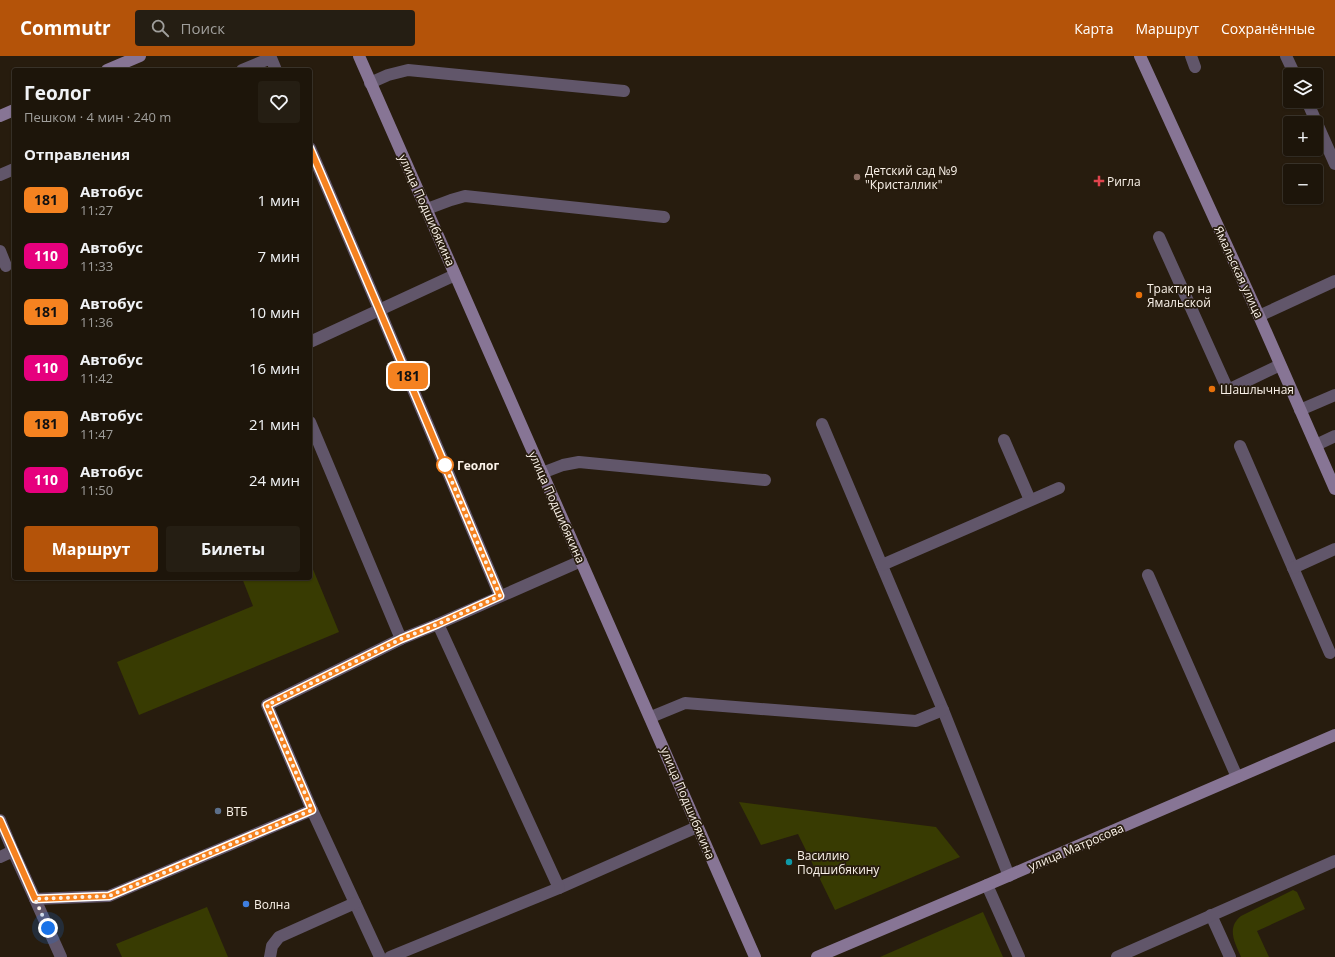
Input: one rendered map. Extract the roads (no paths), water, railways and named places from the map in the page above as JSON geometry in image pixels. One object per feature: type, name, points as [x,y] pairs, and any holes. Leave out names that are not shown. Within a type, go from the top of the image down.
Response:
[{"type":"street","points":[[112,68],[140,56]]},
{"type":"street","name":"улица Подшибякина","points":[[359,56],[755,957]]},
{"type":"street","name":"Ямальская улица","points":[[1140,56],[1259,316],[1335,490]]},
{"type":"street","points":[[0,116],[12,111]]},
{"type":"street","name":"улица Матросова","points":[[816,957],[1009,876],[1335,735]]},
{"type":"lane","points":[[1286,56],[1292,68]]},
{"type":"lane","points":[[247,68],[271,58],[275,68]]},
{"type":"lane","points":[[370,83],[388,75],[408,70],[624,91]]},
{"type":"lane","points":[[1311,108],[1332,147],[1335,164]]},
{"type":"lane","points":[[312,153],[500,596]]},
{"type":"lane","points":[[0,175],[12,170]]},
{"type":"lane","points":[[427,209],[465,196],[664,217]]},
{"type":"lane","points":[[1159,237],[1228,390],[1280,365]]},
{"type":"lane","points":[[0,251],[7,268]]},
{"type":"lane","points":[[312,341],[456,275]]},
{"type":"lane","points":[[1259,316],[1335,281]]},
{"type":"lane","points":[[1300,410],[1335,395]]},
{"type":"lane","points":[[822,424],[943,710],[1009,876]]},
{"type":"lane","points":[[312,427],[401,639]]},
{"type":"lane","points":[[1316,445],[1335,436]]},
{"type":"lane","points":[[1004,440],[1030,500]]},
{"type":"lane","points":[[1240,446],[1330,653]]},
{"type":"lane","points":[[542,473],[563,465],[579,462],[764,480]]},
{"type":"lane","points":[[882,565],[1059,488]]},
{"type":"lane","points":[[1294,568],[1335,549]]},
{"type":"lane","points":[[380,957],[312,810],[267,705],[401,639],[581,561]]},
{"type":"lane","points":[[1148,575],[1237,778]]},
{"type":"lane","points":[[438,624],[559,888]]},
{"type":"lane","points":[[650,717],[685,703],[916,721],[943,710]]},
{"type":"lane","points":[[35,899],[109,896],[312,810]]},
{"type":"lane","points":[[0,820],[61,957]]},
{"type":"lane","points":[[390,957],[559,888],[697,827]]},
{"type":"lane","points":[[0,857],[13,851]]},
{"type":"lane","points":[[1117,957],[1335,861]]},
{"type":"lane","points":[[987,885],[1019,957]]},
{"type":"lane","points":[[270,957],[272,946],[279,937],[355,903]]},
{"type":"lane","points":[[1211,915],[1230,957]]},
{"type":"place","name":"Детский сад №9 \"Кристаллик\"","points":[[857,177]]},
{"type":"place","name":"Ригла","points":[[1099,181]]},
{"type":"place","name":"Трактир на Ямальской","points":[[1139,295]]},
{"type":"place","name":"Шашлычная","points":[[1212,389]]},
{"type":"place","name":"Геолог","points":[[445,465]]},
{"type":"place","name":"ВТБ","points":[[218,811]]},
{"type":"place","name":"Василию Подшибякину","points":[[789,862]]},
{"type":"place","name":"Волна","points":[[246,904]]}]
